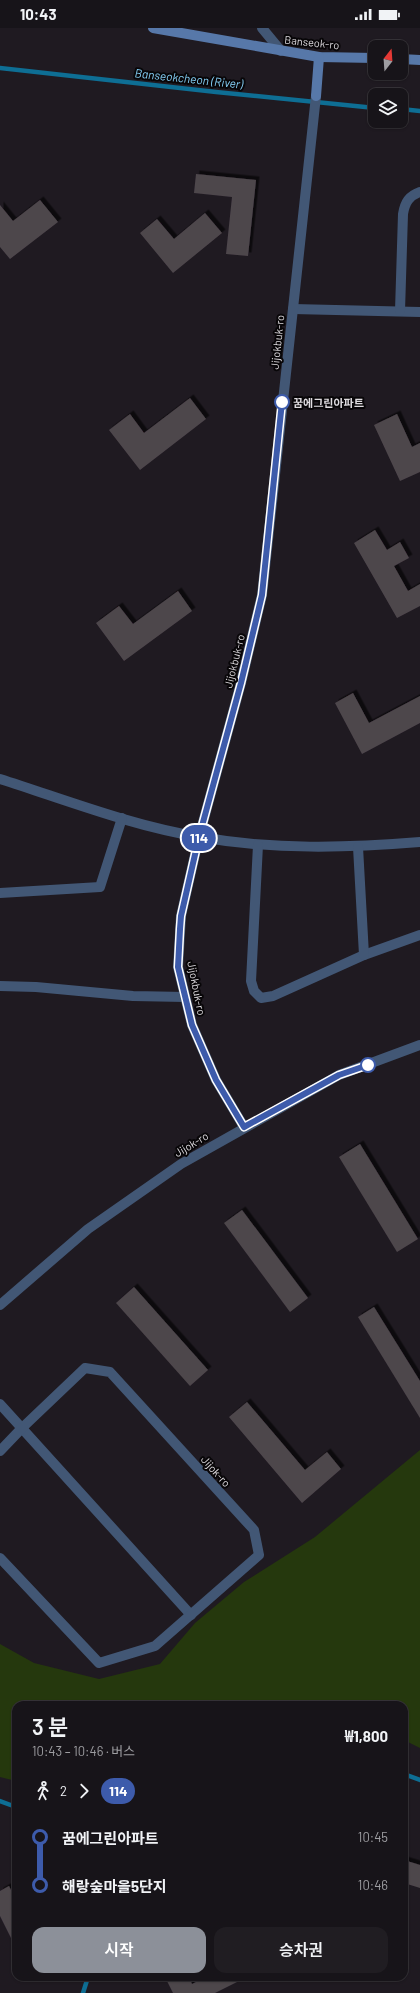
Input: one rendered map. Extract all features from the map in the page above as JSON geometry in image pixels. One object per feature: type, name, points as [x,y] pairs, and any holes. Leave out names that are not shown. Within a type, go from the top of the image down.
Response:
[{"type":"street","name":"Banseok-ro","points":[[153,28],[319,57],[368,58]]},
{"type":"street","points":[[262,28],[281,51]]},
{"type":"street","points":[[293,309],[309,167],[319,57]]},
{"type":"street","points":[[408,59],[420,60]]},
{"type":"street","points":[[400,311],[403,214],[405,203],[413,194],[420,192]]},
{"type":"street","name":"Jijokbuk-ro","points":[[244,1127],[216,1080],[192,1025],[178,967],[181,916],[199,837],[241,683],[262,595],[293,309],[420,312]]},
{"type":"street","points":[[0,779],[122,818],[199,837],[258,845],[358,847],[420,842]]},
{"type":"street","points":[[0,893],[100,887],[122,818]]},
{"type":"street","points":[[258,845],[251,981],[254,991],[261,998],[273,996],[364,955],[420,935]]},
{"type":"street","points":[[358,847],[364,955]]},
{"type":"street","points":[[0,986],[36,987],[133,996],[185,997]]},
{"type":"street","name":"Jijok-ro","points":[[0,1305],[88,1229],[181,1164],[244,1127],[339,1075],[420,1046]]},
{"type":"street","name":"Jijok-ro","points":[[0,1451],[22,1428],[86,1368],[110,1372],[254,1530],[259,1555],[155,1646],[98,1663],[0,1558]]},
{"type":"street","points":[[0,1404],[191,1615]]},
{"type":"green space","points":[[420,1450],[420,1748],[408,1742],[408,1701],[12,1701],[12,1780],[0,1777],[0,1644],[34,1663],[99,1679],[160,1664],[195,1623],[244,1582],[315,1537]]},
{"type":"building","points":[[196,174],[256,180],[248,256],[226,254],[232,197],[194,193]]},
{"type":"building","points":[[40,200],[58,222],[10,259],[0,247],[0,205],[13,221]]},
{"type":"building","points":[[205,213],[222,233],[173,273],[140,233],[157,219],[174,239]]},
{"type":"building","points":[[190,398],[206,419],[140,470],[109,430],[130,414],[144,433]]},
{"type":"building","points":[[397,414],[412,447],[420,443],[420,472],[400,481],[374,425]]},
{"type":"building","points":[[375,530],[387,550],[400,542],[409,558],[394,566],[408,591],[420,584],[420,606],[397,618],[354,543]]},
{"type":"building","points":[[178,591],[192,611],[124,661],[96,623],[119,606],[133,624]]},
{"type":"building","points":[[353,693],[369,723],[420,696],[420,723],[362,754],[335,703]]},
{"type":"building","points":[[360,1144],[418,1239],[397,1252],[339,1157]]},
{"type":"building","points":[[242,1210],[308,1298],[290,1312],[224,1223]]},
{"type":"building","points":[[134,1287],[208,1370],[190,1386],[116,1303]]},
{"type":"building","points":[[374,1307],[420,1381],[420,1418],[358,1317]]},
{"type":"building","points":[[247,1402],[305,1470],[327,1452],[341,1469],[302,1503],[229,1417]]},
{"type":"building","points":[[408,1861],[420,1865],[420,1888],[408,1884]]},
{"type":"building","points":[[9,1886],[12,1892],[12,1940],[0,1916],[0,1891]]},
{"type":"building","points":[[167,1981],[191,1981],[192,1984],[198,1981],[239,1981],[215,1993],[173,1993]]},
{"type":"waterway","name":"Banseokcheon (River)","points":[[0,68],[368,107]]},
{"type":"waterway","name":"Banseokcheon (River)","points":[[408,110],[420,111]]},
{"type":"waterway","points":[[408,1776],[420,1780]]},
{"type":"waterway","points":[[0,1801],[12,1806]]},
{"type":"waterway","points":[[83,1993],[87,1981]]},
{"type":"bus line","name":"114","points":[[282,402],[262,595],[241,683],[199,837],[181,916],[178,967],[192,1025],[216,1080],[244,1127],[339,1075],[368,1065]]},
{"type":"place","name":"꿈에그린아파트","points":[[282,402]]}]
